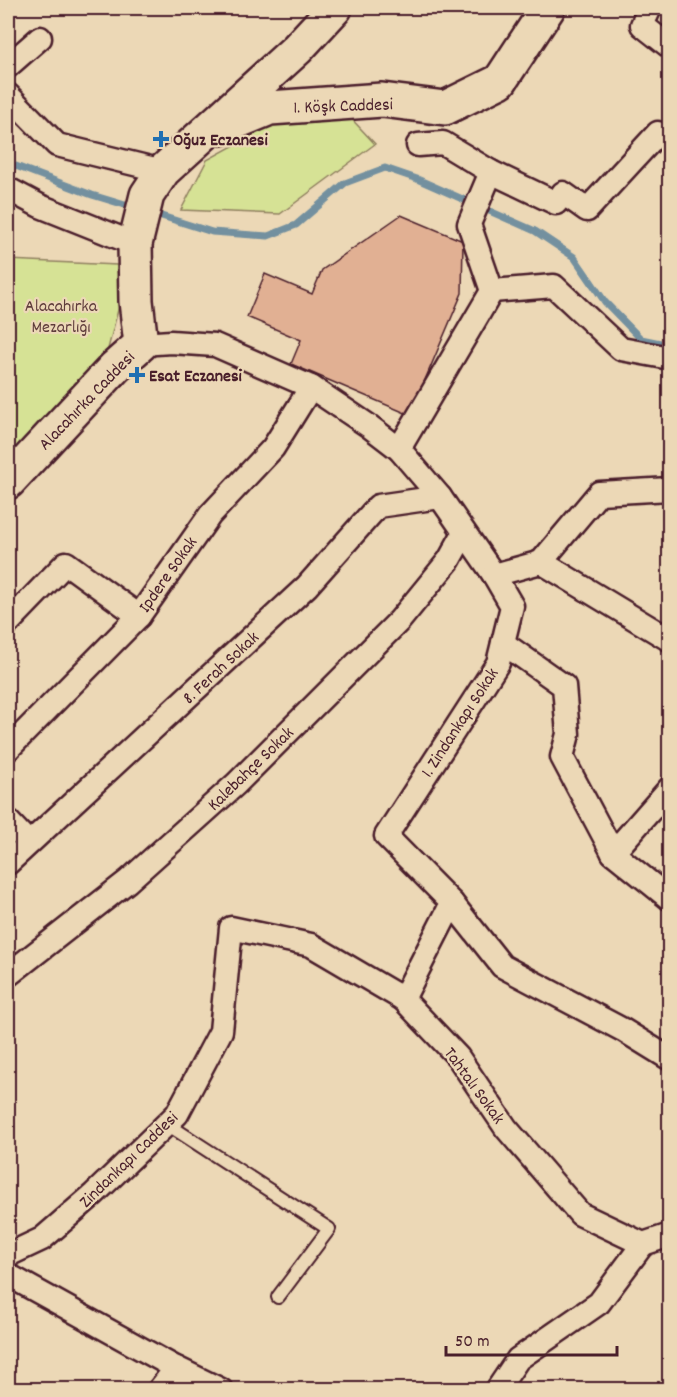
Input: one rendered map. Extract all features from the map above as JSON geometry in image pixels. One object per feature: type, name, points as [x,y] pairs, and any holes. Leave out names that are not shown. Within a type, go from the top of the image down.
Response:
[{"type":"main road","points":[[141,344],[136,301],[135,244],[155,183],[255,85],[297,49],[335,8]]},
{"type":"main road","name":"1. Köşk Caddesi","points":[[205,135],[270,108],[382,100],[445,108],[500,81],[548,8]]},
{"type":"main road","name":"Alacahırka Caddesi","points":[[8,482],[115,367],[141,344]]},
{"type":"street","points":[[650,8],[642,26],[669,47]]},
{"type":"street","points":[[8,66],[40,38]]},
{"type":"street","points":[[8,95],[57,145],[155,183]]},
{"type":"street","points":[[418,145],[443,143],[488,178],[556,203],[563,193],[587,210],[658,133]]},
{"type":"street","points":[[399,449],[492,291],[469,224],[488,178]]},
{"type":"street","points":[[8,189],[40,206],[135,244]]},
{"type":"street","points":[[492,291],[554,286],[621,349],[669,358]]},
{"type":"street","name":"1. Zindankapı Sokak","points":[[141,344],[171,342],[215,345],[311,387],[399,449],[440,497],[494,575],[512,606],[498,663],[386,836],[452,903],[502,966],[623,1030],[669,1059]]},
{"type":"street","name":"Ipdere Sokak","points":[[8,749],[139,616],[210,514],[273,448],[311,387]]},
{"type":"street","points":[[494,575],[541,562],[599,493],[669,489]]},
{"type":"street","name":"8. Ferah Sokak","points":[[8,863],[307,586],[378,506],[440,497]]},
{"type":"street","name":"Kalebahçe Sokak","points":[[8,975],[128,881],[236,784],[400,620],[449,560],[464,533]]},
{"type":"street","points":[[541,562],[669,640]]},
{"type":"street","points":[[8,624],[66,563],[139,616]]},
{"type":"street","points":[[503,643],[564,686],[568,734],[562,757],[612,853],[669,899]]},
{"type":"street","points":[[612,853],[669,788]]},
{"type":"street","points":[[8,821],[29,843]]},
{"type":"street","points":[[403,999],[452,903]]},
{"type":"street","name":"Tahtalı Sokak","points":[[231,928],[311,945],[403,999],[458,1057],[506,1128],[580,1214],[643,1244]]},
{"type":"street","name":"Zindankapı Caddesi","points":[[8,1256],[42,1239],[94,1194],[177,1114],[221,1031],[231,928]]},
{"type":"street","points":[[498,1389],[518,1359],[599,1303],[643,1244],[669,1235]]},
{"type":"street","points":[[8,1275],[176,1368],[221,1389]]},
{"type":"street","points":[[159,1389],[176,1368]]},
{"type":"lane","points":[[167,1124],[329,1228],[278,1297]]},
{"type":"green space","points":[[346,113],[375,144],[280,214],[181,210],[207,160],[275,123]]},
{"type":"green space","name":"Alacahırka Mezarlığı","points":[[8,260],[117,265],[120,302],[108,349],[8,461]]},
{"type":"building","points":[[401,215],[463,241],[462,293],[410,415],[291,364],[301,340],[247,317],[265,274],[312,294],[322,270]]},
{"type":"waterway","points":[[8,163],[92,195],[135,208]]},
{"type":"waterway","points":[[152,213],[212,232],[268,236],[296,225],[345,183],[385,168],[417,179],[535,231],[574,257],[605,302],[641,339],[670,345]]},
{"type":"place","name":"Oğuz Eczanesi","points":[[161,139]]},
{"type":"place","name":"Esat Eczanesi","points":[[137,375]]}]
